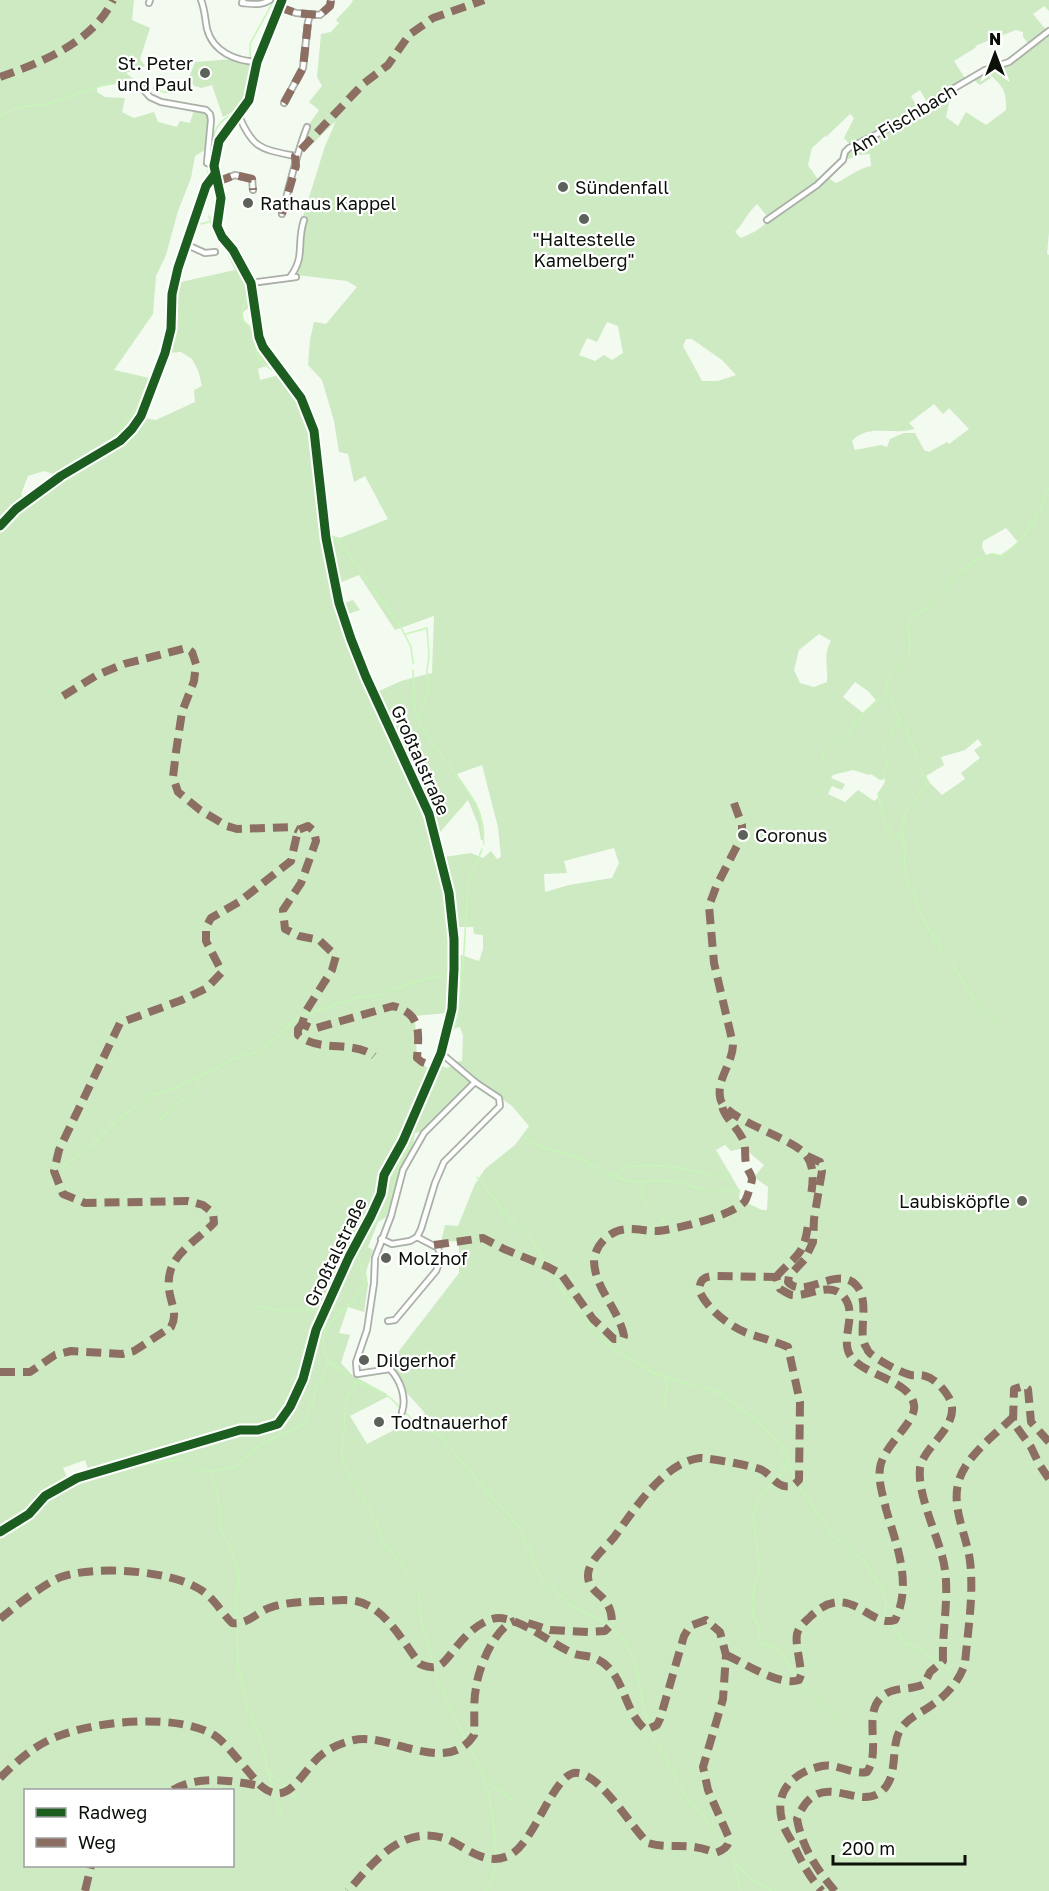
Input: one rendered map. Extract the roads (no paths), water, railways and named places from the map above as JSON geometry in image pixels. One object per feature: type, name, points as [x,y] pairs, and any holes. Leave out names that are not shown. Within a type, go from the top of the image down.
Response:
[{"type":"street","points":[[201,0],[207,31],[214,44],[226,54],[253,62]]},
{"type":"street","points":[[242,2],[263,4],[270,0]]},
{"type":"street","name":"Großtalstraße","points":[[0,1532],[28,1514],[45,1496],[77,1478],[240,1430],[258,1430],[278,1424],[290,1407],[303,1379],[316,1330],[349,1257],[371,1216],[381,1194],[384,1175],[403,1141],[442,1053],[452,1009],[454,939],[446,874],[429,814],[351,639],[339,603],[324,529],[314,431],[301,398],[263,347],[259,337],[251,283],[233,249],[218,231],[217,219],[221,198],[212,165],[219,141],[249,100],[253,62],[282,0]]},
{"type":"street","points":[[279,7],[310,15],[320,15],[330,6],[331,0]]},
{"type":"street","points":[[284,103],[303,68],[310,15]]},
{"type":"street","name":"Am Fischbach","points":[[767,220],[817,185],[843,160],[849,148],[921,112],[951,90],[985,70],[1009,62],[1049,31]]},
{"type":"street","points":[[141,87],[150,97],[161,102],[206,110],[210,114],[207,163],[212,165]]},
{"type":"street","points":[[239,116],[249,137],[258,146],[296,156]]},
{"type":"street","points":[[282,214],[296,166],[296,156],[307,127]]},
{"type":"street","points":[[0,526],[16,509],[61,476],[120,441],[141,416],[165,353],[171,329],[174,280],[185,244],[206,186],[215,174]]},
{"type":"street","points":[[218,182],[235,175],[252,179],[253,190]]},
{"type":"street","points":[[290,277],[299,264],[300,230],[304,220]]},
{"type":"street","points":[[185,244],[205,253],[215,252]]},
{"type":"street","points":[[251,283],[296,277]]},
{"type":"street","points":[[381,1239],[392,1244],[410,1241],[417,1237],[422,1229],[435,1183],[444,1162],[500,1106],[499,1098],[475,1082],[442,1053]]},
{"type":"street","points":[[402,1412],[403,1392],[390,1369],[357,1374],[356,1367],[367,1330],[374,1283],[374,1263],[381,1239],[392,1216],[403,1170],[414,1148],[424,1133],[475,1082]]},
{"type":"street","points":[[388,1321],[395,1320],[440,1262],[441,1255],[438,1248],[417,1237]]},
{"type":"waterway","points":[[250,58],[250,44],[274,0]]},
{"type":"waterway","points":[[240,109],[247,95],[250,64]]},
{"type":"waterway","points":[[0,117],[21,107],[53,102],[115,83],[128,81],[148,85]]},
{"type":"waterway","points":[[153,88],[170,92],[186,87]]},
{"type":"waterway","points":[[210,152],[217,127],[237,112]]},
{"type":"waterway","points":[[205,182],[209,168]]},
{"type":"waterway","points":[[209,216],[212,227],[228,250],[248,291],[242,311],[242,320],[256,336],[260,361],[276,373]]},
{"type":"waterway","points":[[193,230],[200,224],[209,222]]},
{"type":"waterway","points":[[168,349],[175,331],[178,285],[186,253]]},
{"type":"waterway","points":[[152,374],[160,350],[163,349]]},
{"type":"waterway","points":[[279,375],[303,411],[310,430],[320,527],[324,532]]},
{"type":"waterway","points":[[113,442],[112,440],[137,407],[149,379]]},
{"type":"waterway","points":[[84,465],[104,455],[115,446]]},
{"type":"waterway","points":[[991,554],[1002,556],[1028,531],[1049,488]]},
{"type":"waterway","points":[[13,515],[38,496]]},
{"type":"waterway","points":[[327,535],[335,538],[342,545],[402,629],[411,647],[413,663]]},
{"type":"waterway","points":[[886,689],[892,672],[909,658],[910,639],[907,628],[915,615],[930,605],[959,572],[983,557]]},
{"type":"waterway","points":[[406,634],[427,628],[429,686],[419,717]]},
{"type":"waterway","points":[[413,670],[415,711],[423,729],[476,804],[480,814],[484,844]]},
{"type":"waterway","points":[[822,761],[824,755],[848,732],[865,711],[888,693],[900,719],[883,750]]},
{"type":"waterway","points":[[904,725],[918,758]]},
{"type":"waterway","points":[[883,779],[888,759]]},
{"type":"waterway","points":[[919,766],[926,786],[905,813],[902,832],[905,850],[904,872],[925,923],[939,944],[942,954]]},
{"type":"waterway","points":[[878,793],[890,832],[894,836],[902,837]]},
{"type":"waterway","points":[[446,1054],[452,1032],[457,1024],[468,885],[482,849]]},
{"type":"waterway","points":[[952,964],[975,1002],[998,1024]]},
{"type":"waterway","points":[[305,1015],[360,996],[373,997],[450,973]]},
{"type":"waterway","points":[[62,1167],[90,1147],[116,1121],[151,1095],[174,1089],[193,1078],[214,1071],[228,1061],[256,1052],[302,1016]]},
{"type":"waterway","points":[[61,1490],[122,1469],[177,1460],[184,1461],[195,1470],[211,1471],[235,1467],[259,1445],[302,1425],[329,1363],[324,1352],[324,1334],[365,1283],[358,1253],[364,1240],[390,1203],[400,1162],[412,1143],[414,1125],[445,1059]]},
{"type":"waterway","points":[[158,1121],[196,1089],[200,1077]]},
{"type":"waterway","points":[[524,1135],[533,1143],[578,1158],[624,1180],[669,1181],[707,1190]]},
{"type":"waterway","points":[[614,1176],[634,1166],[647,1165],[677,1168],[714,1176]]},
{"type":"waterway","points":[[721,1177],[730,1174]]},
{"type":"waterway","points":[[477,1177],[503,1211],[537,1248],[545,1263]]},
{"type":"waterway","points":[[642,1184],[642,1197],[648,1205]]},
{"type":"waterway","points":[[714,1190],[740,1190]]},
{"type":"waterway","points":[[652,1211],[666,1225]]},
{"type":"waterway","points":[[669,1231],[670,1236]]},
{"type":"waterway","points":[[545,1266],[552,1270],[562,1291],[589,1323],[592,1330],[611,1347],[653,1373],[694,1386]]},
{"type":"waterway","points":[[258,1306],[275,1310],[321,1310]]},
{"type":"waterway","points":[[331,1310],[342,1310]]},
{"type":"waterway","points":[[329,1363],[349,1377]]},
{"type":"waterway","points":[[666,1378],[667,1388],[664,1400],[667,1412]]},
{"type":"waterway","points":[[356,1381],[385,1394],[400,1408]]},
{"type":"waterway","points":[[357,1382],[346,1398],[341,1453],[344,1465],[375,1520],[382,1540],[404,1568],[419,1594],[421,1620],[433,1663]]},
{"type":"waterway","points":[[702,1387],[721,1395],[768,1431],[784,1451],[795,1478]]},
{"type":"waterway","points":[[405,1412],[441,1437],[510,1516],[521,1530],[539,1575],[573,1607],[605,1623]]},
{"type":"waterway","points":[[778,1478],[787,1461]]},
{"type":"waterway","points":[[211,1471],[220,1507],[220,1528],[225,1537]]},
{"type":"waterway","points":[[773,1483],[758,1499],[753,1516],[760,1569],[752,1596],[752,1615],[760,1628],[759,1641],[775,1648],[797,1676]]},
{"type":"waterway","points":[[800,1488],[833,1535],[864,1561],[886,1597],[885,1616],[889,1620]]},
{"type":"waterway","points":[[0,1537],[30,1521],[50,1496],[57,1492]]},
{"type":"waterway","points":[[228,1542],[238,1570],[237,1621]]},
{"type":"waterway","points":[[610,1626],[629,1650],[634,1662],[649,1727]]},
{"type":"waterway","points":[[893,1626],[905,1644],[922,1650],[951,1672]]},
{"type":"waterway","points":[[237,1628],[238,1667],[248,1709],[260,1737],[273,1790]]},
{"type":"waterway","points":[[435,1670],[465,1739]]},
{"type":"waterway","points":[[801,1682],[841,1725]]},
{"type":"waterway","points":[[652,1733],[687,1799],[702,1813],[709,1825],[726,1843]]},
{"type":"waterway","points":[[469,1746],[482,1773],[490,1800],[496,1856]]},
{"type":"waterway","points":[[267,1771],[287,1787]]},
{"type":"waterway","points":[[485,1780],[516,1803]]},
{"type":"waterway","points":[[292,1793],[297,1799]]},
{"type":"waterway","points":[[277,1799],[281,1815]]},
{"type":"waterway","points":[[732,1852],[738,1866],[743,1871],[772,1891]]},
{"type":"waterway","points":[[486,1891],[496,1865]]},
{"type":"waterway","points":[[735,1865],[740,1891]]},
{"type":"place","name":"St. Peter und Paul","points":[[205,73]]},
{"type":"place","name":"Sündenfall","points":[[563,187]]},
{"type":"place","name":"Rathaus Kappel","points":[[248,203]]},
{"type":"place","name":"\"Haltestelle Kamelberg\"","points":[[584,219]]},
{"type":"place","name":"Coronus","points":[[743,835]]},
{"type":"place","name":"Laubisköpfle","points":[[1022,1201]]},
{"type":"place","name":"Molzhof","points":[[386,1258]]},
{"type":"place","name":"Dilgerhof","points":[[364,1360]]},
{"type":"place","name":"Todtnauerhof","points":[[379,1422]]}]
